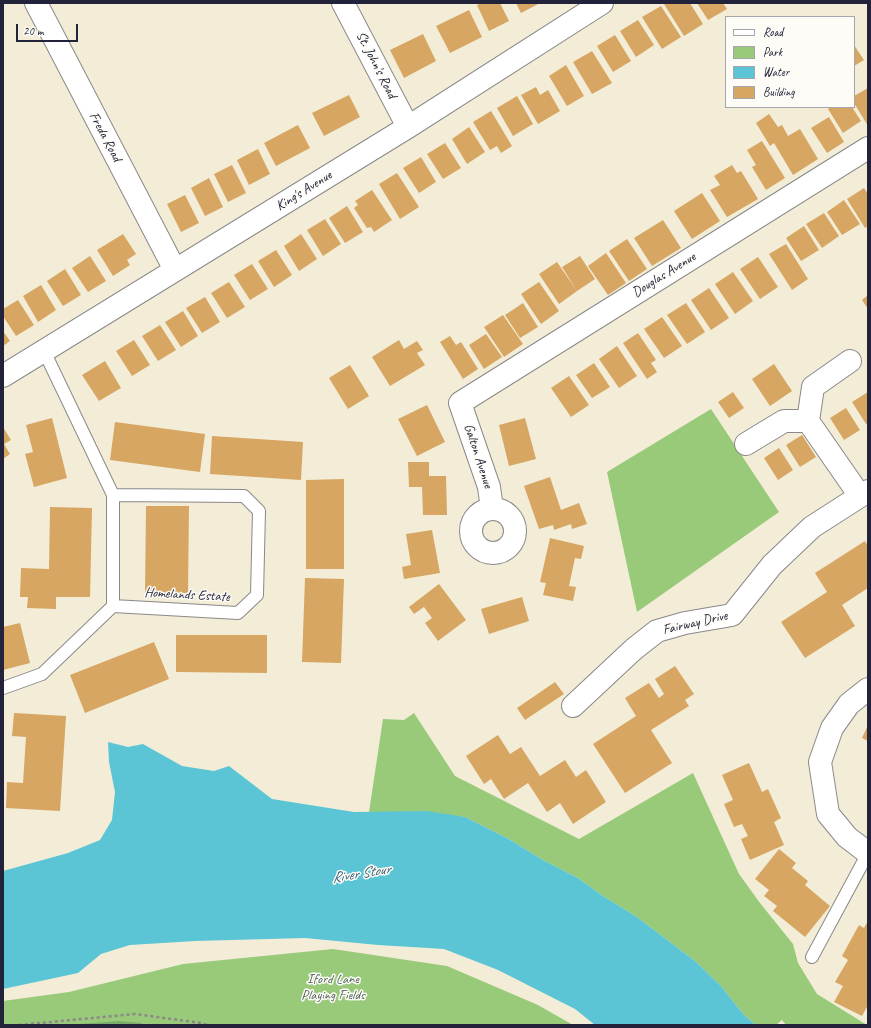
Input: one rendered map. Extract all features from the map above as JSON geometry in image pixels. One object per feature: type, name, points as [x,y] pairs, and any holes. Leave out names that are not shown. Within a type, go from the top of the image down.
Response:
[{"type":"street","name":"Freda Road","points":[[36,3],[175,270]]},
{"type":"street","name":"St. John's Road","points":[[343,3],[408,127]]},
{"type":"street","name":"King's Avenue","points":[[3,376],[408,127],[602,3]]},
{"type":"street","name":"Douglas Avenue","points":[[460,403],[868,148]]},
{"type":"street","points":[[850,362],[813,387],[808,421],[864,494]]},
{"type":"street","name":"Galton Avenue","points":[[460,403],[489,487],[492,509]]},
{"type":"street","points":[[746,444],[784,421],[808,421]]},
{"type":"street","name":"Fairway Drive","points":[[573,706],[634,649],[657,631],[685,623],[732,615],[772,565],[812,527],[864,494]]},
{"type":"street","points":[[868,689],[849,704],[832,728],[820,762],[828,814],[847,837],[868,853]]},
{"type":"lane","points":[[3,688],[42,674],[112,606],[113,494],[44,351]]},
{"type":"lane","name":"Homelands Estate","points":[[112,606],[238,613],[257,595],[259,511],[244,496],[113,494]]},
{"type":"lane","points":[[812,957],[868,853]]},
{"type":"path","points":[[19,1025],[134,1014],[207,1025]]},
{"type":"green space","points":[[711,409],[779,512],[637,612],[607,472]]},
{"type":"green space","points":[[414,713],[455,776],[579,839],[693,773],[739,874],[793,944],[798,963],[817,994],[867,1025],[786,1025],[782,1020],[776,1025],[756,1025],[744,1015],[721,986],[695,961],[637,917],[603,896],[578,878],[543,860],[507,838],[465,817],[369,812],[383,719],[404,720]]},
{"type":"green space","name":"Iford Lane Playing Fields","points":[[333,949],[447,966],[538,1005],[573,1025],[3,1025],[3,1001],[69,992],[183,964]]},
{"type":"green space","points":[[119,1021],[141,1023],[144,1025],[67,1025]]},
{"type":"water","name":"River Stour","points":[[108,742],[128,747],[143,744],[182,766],[214,771],[229,766],[272,799],[354,812],[427,811],[465,817],[507,838],[543,860],[578,878],[603,896],[637,917],[695,961],[721,986],[744,1015],[756,1025],[595,1025],[575,1009],[498,970],[444,949],[378,945],[305,938],[195,941],[130,945],[101,954],[78,973],[3,989],[3,871],[68,853],[100,840],[112,820],[115,792],[109,762]]},
{"type":"building","points":[[481,3],[500,3],[509,21],[489,31],[477,5]]},
{"type":"building","points":[[516,3],[540,3],[521,13]]},
{"type":"building","points":[[690,3],[703,24],[684,36],[664,4]]},
{"type":"building","points":[[697,3],[723,3],[727,9],[708,20]]},
{"type":"building","points":[[661,6],[681,37],[662,49],[642,17]]},
{"type":"building","points":[[469,10],[482,37],[450,53],[436,26]]},
{"type":"building","points":[[638,20],[654,45],[636,57],[620,31]]},
{"type":"building","points":[[423,34],[436,61],[404,78],[390,50]]},
{"type":"building","points":[[615,35],[631,61],[613,72],[597,46]]},
{"type":"building","points":[[855,46],[864,60],[855,65]]},
{"type":"building","points":[[592,51],[612,83],[592,94],[573,62]]},
{"type":"building","points":[[566,65],[584,96],[567,106],[549,76]]},
{"type":"building","points":[[536,87],[540,95],[548,90],[560,111],[538,124],[521,95]]},
{"type":"building","points":[[868,88],[868,126],[855,105],[855,95]]},
{"type":"building","points":[[349,95],[360,117],[324,136],[312,113]]},
{"type":"building","points":[[517,96],[533,124],[513,136],[497,108]]},
{"type":"building","points":[[853,108],[861,121],[843,133],[828,109]]},
{"type":"building","points":[[491,111],[512,146],[501,153],[497,146],[490,150],[473,122]]},
{"type":"building","points":[[769,114],[778,127],[782,125],[788,136],[800,129],[818,159],[793,175],[774,143],[770,146],[756,123]]},
{"type":"building","points":[[829,117],[844,142],[827,153],[811,128]]},
{"type":"building","points":[[298,125],[310,148],[276,166],[264,143]]},
{"type":"building","points":[[469,127],[485,152],[467,164],[452,139]]},
{"type":"building","points":[[762,141],[785,178],[766,190],[752,167],[756,165],[747,150]]},
{"type":"building","points":[[445,143],[461,168],[443,179],[427,154]]},
{"type":"building","points":[[258,149],[270,174],[249,185],[237,160]]},
{"type":"building","points":[[421,157],[436,182],[419,193],[403,168]]},
{"type":"building","points":[[232,165],[246,193],[228,202],[214,174]]},
{"type":"building","points":[[732,165],[737,173],[741,171],[758,199],[727,217],[710,190],[720,185],[714,176]]},
{"type":"building","points":[[397,173],[419,207],[400,219],[379,184]]},
{"type":"building","points":[[209,178],[223,207],[205,216],[191,188]]},
{"type":"building","points":[[864,188],[868,194],[868,226],[865,228],[847,199]]},
{"type":"building","points":[[372,190],[392,220],[374,232],[371,227],[367,228],[354,208],[358,205],[355,201]]},
{"type":"building","points":[[702,193],[720,221],[692,239],[674,211]]},
{"type":"building","points":[[185,195],[199,223],[181,232],[167,204]]},
{"type":"building","points":[[844,200],[860,224],[842,235],[827,212]]},
{"type":"building","points":[[347,206],[363,232],[345,243],[329,218]]},
{"type":"building","points":[[824,213],[839,236],[822,248],[806,224]]},
{"type":"building","points":[[325,219],[341,244],[323,256],[307,230]]},
{"type":"building","points":[[663,220],[681,248],[652,266],[634,238]]},
{"type":"building","points":[[804,226],[819,250],[801,261],[786,238]]},
{"type":"building","points":[[123,234],[136,254],[127,260],[130,265],[113,276],[97,250]]},
{"type":"building","points":[[301,234],[317,259],[299,271],[284,246]]},
{"type":"building","points":[[627,239],[647,269],[629,281],[609,251]]},
{"type":"building","points":[[786,244],[808,279],[792,290],[769,254]]},
{"type":"building","points":[[276,250],[292,275],[274,287],[258,261]]},
{"type":"building","points":[[606,253],[626,283],[608,295],[588,266]]},
{"type":"building","points":[[90,256],[106,281],[88,292],[72,268]]},
{"type":"building","points":[[580,256],[595,279],[577,291],[562,267]]},
{"type":"building","points":[[758,257],[778,287],[760,299],[740,269]]},
{"type":"building","points":[[557,262],[577,291],[559,304],[539,274]]},
{"type":"building","points":[[252,264],[268,289],[250,300],[234,275]]},
{"type":"building","points":[[65,269],[81,295],[63,306],[47,281]]},
{"type":"building","points":[[733,272],[753,301],[735,314],[715,284]]},
{"type":"building","points":[[229,282],[245,307],[227,318],[211,293]]},
{"type":"building","points":[[539,282],[559,311],[541,324],[521,294]]},
{"type":"building","points":[[41,285],[56,310],[38,322],[23,296]]},
{"type":"building","points":[[709,288],[729,318],[711,330],[691,300]]},
{"type":"building","points":[[868,295],[868,309],[862,300]]},
{"type":"building","points":[[205,297],[220,322],[202,333],[186,308]]},
{"type":"building","points":[[18,300],[34,325],[16,336],[3,316],[3,309]]},
{"type":"building","points":[[523,303],[538,327],[520,338],[505,315]]},
{"type":"building","points":[[686,303],[705,332],[687,344],[667,315]]},
{"type":"building","points":[[183,311],[198,336],[181,347],[165,322]]},
{"type":"building","points":[[503,315],[523,344],[504,357],[484,327]]},
{"type":"building","points":[[662,317],[682,346],[664,358],[644,329]]},
{"type":"building","points":[[160,325],[176,350],[158,361],[142,336]]},
{"type":"building","points":[[3,331],[10,341],[3,346]]},
{"type":"building","points":[[638,333],[656,360],[651,363],[657,372],[647,379],[623,343]]},
{"type":"building","points":[[486,334],[502,357],[484,369],[469,345]]},
{"type":"building","points":[[450,336],[456,345],[461,342],[478,369],[463,379],[440,342]]},
{"type":"building","points":[[134,340],[150,365],[132,376],[116,351]]},
{"type":"building","points":[[399,340],[404,349],[417,341],[423,350],[417,353],[425,365],[390,386],[372,357]]},
{"type":"building","points":[[617,346],[637,376],[619,388],[599,359]]},
{"type":"building","points":[[105,361],[121,388],[99,401],[82,375]]},
{"type":"building","points":[[594,363],[610,387],[592,398],[576,375]]},
{"type":"building","points":[[774,364],[792,391],[770,406],[752,379]]},
{"type":"building","points":[[350,365],[369,396],[348,409],[329,378]]},
{"type":"building","points":[[569,376],[589,405],[571,417],[551,388]]},
{"type":"building","points":[[733,392],[744,408],[729,418],[718,402]]},
{"type":"building","points":[[868,392],[868,423],[866,424],[852,402]]},
{"type":"building","points":[[427,405],[445,442],[417,456],[398,419]]},
{"type":"building","points":[[846,408],[860,430],[844,440],[830,418]]},
{"type":"building","points":[[52,418],[67,478],[34,487],[25,454],[33,452],[26,425]]},
{"type":"building","points":[[525,418],[536,459],[509,466],[499,425]]},
{"type":"building","points":[[115,422],[205,434],[200,472],[110,460]]},
{"type":"building","points":[[3,427],[11,440],[4,444],[10,454],[3,459]]},
{"type":"building","points":[[802,435],[816,457],[800,467],[786,445]]},
{"type":"building","points":[[212,436],[303,442],[301,480],[210,474]]},
{"type":"building","points":[[779,448],[793,470],[778,480],[764,458]]},
{"type":"building","points":[[408,462],[429,462],[429,476],[446,476],[447,515],[423,515],[422,487],[409,487]]},
{"type":"building","points":[[550,477],[561,510],[579,503],[587,524],[572,529],[571,524],[554,530],[553,525],[539,529],[524,486]]},
{"type":"building","points":[[344,479],[344,569],[306,569],[306,480]]},
{"type":"building","points":[[146,506],[189,506],[188,593],[145,593]]},
{"type":"building","points":[[50,507],[92,508],[90,597],[56,597],[56,609],[27,608],[28,597],[20,597],[21,568],[49,569]]},
{"type":"building","points":[[432,530],[440,573],[404,579],[402,567],[411,565],[406,534]]},
{"type":"building","points":[[550,538],[584,546],[581,559],[575,558],[569,586],[576,587],[573,601],[543,595],[546,583],[540,582]]},
{"type":"building","points":[[865,541],[868,546],[868,588],[842,605],[855,626],[805,658],[781,622],[827,592],[815,573]]},
{"type":"building","points":[[305,578],[344,579],[341,663],[302,662]]},
{"type":"building","points":[[439,584],[466,620],[438,641],[425,623],[432,618],[424,607],[414,614],[409,607]]},
{"type":"building","points":[[522,597],[529,621],[489,634],[481,609]]},
{"type":"building","points":[[20,623],[30,663],[3,670],[3,627]]},
{"type":"building","points":[[176,635],[267,635],[267,673],[176,672]]},
{"type":"building","points":[[154,642],[169,679],[85,713],[70,675]]},
{"type":"building","points":[[675,666],[694,694],[685,700],[689,706],[651,730],[672,763],[625,793],[593,744],[636,716],[625,698],[649,683],[659,698],[664,694],[655,679]]},
{"type":"building","points":[[555,682],[564,694],[525,720],[517,708]]},
{"type":"building","points":[[14,713],[66,716],[60,811],[6,808],[7,782],[23,783],[26,737],[12,736]]},
{"type":"building","points":[[868,725],[868,741],[862,738]]},
{"type":"building","points":[[498,735],[510,754],[521,747],[540,776],[565,760],[576,777],[586,770],[606,802],[573,824],[560,803],[547,812],[528,783],[504,799],[491,779],[484,784],[466,756]]},
{"type":"building","points":[[749,763],[762,792],[768,789],[781,818],[774,822],[784,845],[750,860],[741,839],[748,836],[742,824],[734,827],[724,804],[733,800],[722,775]]},
{"type":"building","points":[[779,849],[796,863],[792,868],[808,881],[805,885],[830,906],[805,937],[773,911],[777,906],[764,896],[769,890],[755,879]]},
{"type":"building","points":[[868,921],[868,1005],[862,1016],[834,1002],[843,986],[835,982],[848,960],[842,956],[859,925],[864,928]]}]
